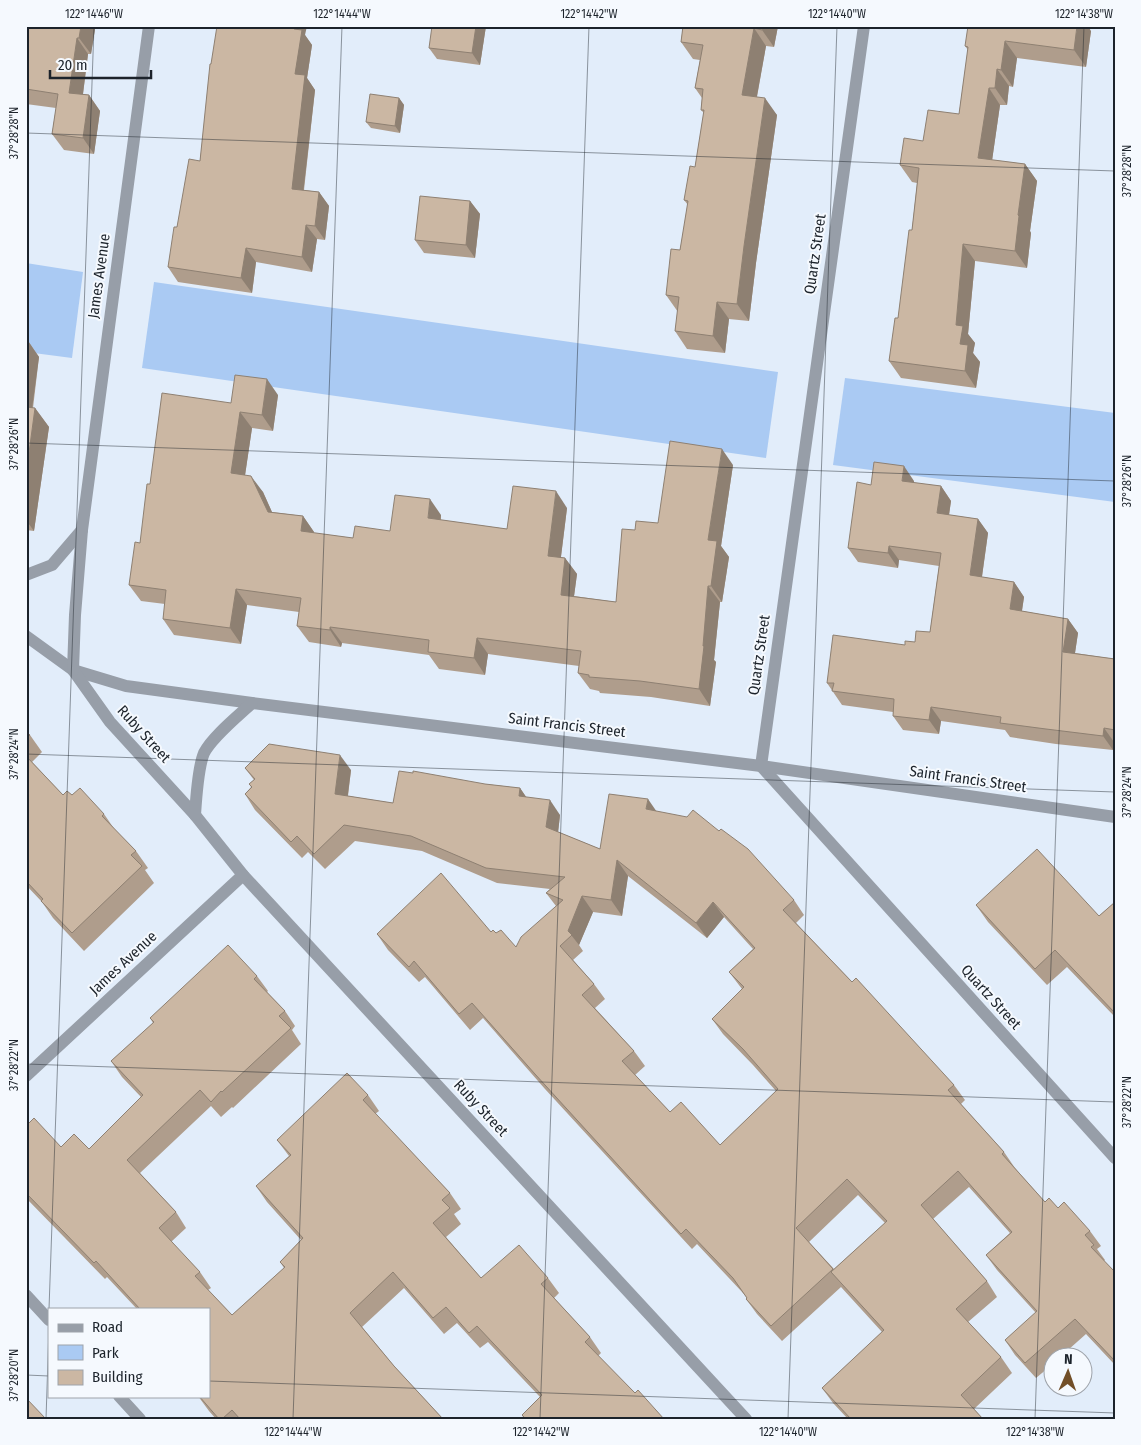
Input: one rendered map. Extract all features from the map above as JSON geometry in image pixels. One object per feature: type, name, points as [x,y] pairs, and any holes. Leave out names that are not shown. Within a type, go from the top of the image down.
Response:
[{"type":"street","name":"James Avenue","points":[[73,670],[74,615],[82,530],[148,26]]},
{"type":"street","name":"Quartz Street","points":[[864,26],[761,766],[1115,1158]]},
{"type":"street","points":[[26,575],[52,565],[82,530]]},
{"type":"street","name":"Saint Francis Street","points":[[26,636],[73,670],[126,686],[761,766],[1115,817]]},
{"type":"street","name":"Ruby Street","points":[[73,670],[110,722],[195,815],[243,875],[746,1419]]},
{"type":"street","points":[[195,815],[197,787],[204,754],[222,730],[252,703]]},
{"type":"street","name":"James Avenue","points":[[26,1076],[243,875]]},
{"type":"street","points":[[26,1295],[48,1319]]},
{"type":"street","points":[[121,1398],[140,1419]]},
{"type":"green space","points":[[26,263],[83,272],[72,358],[26,352]]},
{"type":"green space","points":[[154,282],[778,372],[766,458],[142,368]]},
{"type":"green space","points":[[845,378],[1115,413],[1115,502],[833,465]]},
{"type":"building","points":[[26,26],[81,26],[79,38],[77,38],[69,93],[89,95],[83,138],[52,134],[58,94],[26,89]]},
{"type":"building","points":[[217,26],[294,26],[294,29],[302,30],[295,74],[305,75],[292,189],[319,192],[315,226],[306,225],[302,257],[246,248],[241,278],[168,267],[174,227],[177,227],[189,159],[200,161],[210,64]]},
{"type":"building","points":[[432,26],[476,26],[472,53],[429,48]]},
{"type":"building","points":[[683,26],[763,26],[762,30],[754,28],[742,95],[765,98],[737,304],[717,302],[713,336],[675,331],[679,297],[666,295],[671,249],[680,250],[688,201],[684,200],[690,166],[695,167],[704,110],[701,110],[703,89],[695,88],[703,45],[681,42]]},
{"type":"building","points":[[968,26],[1077,26],[1074,50],[1005,41],[1001,70],[997,69],[995,88],[989,88],[978,158],[1025,164],[1015,251],[963,244],[956,325],[963,326],[960,344],[968,345],[965,371],[889,361],[895,318],[898,318],[909,230],[912,230],[919,168],[900,165],[904,138],[923,141],[928,110],[959,114],[968,47],[965,46]]},
{"type":"building","points":[[370,94],[399,98],[395,126],[366,122]]},
{"type":"building","points":[[420,196],[470,201],[466,245],[415,240]]},
{"type":"building","points":[[235,375],[267,379],[262,415],[240,412],[231,473],[251,476],[268,512],[303,516],[301,531],[353,538],[355,526],[390,531],[395,495],[430,499],[428,518],[507,529],[513,486],[556,491],[548,556],[565,558],[561,595],[616,602],[622,529],[635,530],[636,521],[658,523],[670,441],[722,449],[708,540],[717,541],[711,586],[708,586],[699,689],[640,681],[589,677],[589,675],[578,673],[581,651],[477,638],[474,658],[428,652],[429,640],[330,627],[330,630],[297,626],[301,598],[236,589],[230,628],[163,619],[166,590],[129,585],[135,542],[140,543],[147,484],[150,484],[162,393],[231,403]]},
{"type":"building","points":[[26,407],[35,408],[26,475]]},
{"type":"building","points":[[874,462],[904,466],[902,481],[941,486],[937,513],[978,519],[970,575],[1014,582],[1010,609],[1068,619],[1063,652],[1115,659],[1115,730],[1104,728],[1103,736],[1046,729],[1000,723],[1001,717],[931,707],[929,720],[893,716],[894,699],[832,691],[834,683],[827,683],[833,635],[905,645],[905,641],[915,642],[916,631],[930,632],[941,553],[889,546],[888,553],[848,548],[857,482],[871,485]]},
{"type":"building","points":[[269,744],[340,755],[335,794],[393,803],[399,771],[413,773],[413,771],[485,784],[520,788],[519,796],[550,800],[546,827],[600,849],[609,794],[648,799],[646,809],[687,817],[693,810],[719,831],[721,829],[748,849],[794,900],[783,910],[852,982],[856,978],[954,1085],[948,1090],[1004,1152],[1002,1154],[1045,1202],[1049,1198],[1058,1208],[1064,1202],[1090,1231],[1085,1235],[1094,1245],[1091,1247],[1115,1272],[1115,1361],[1075,1319],[1025,1363],[1005,1340],[1037,1311],[986,1255],[1012,1232],[958,1171],[921,1205],[987,1281],[956,1309],[1001,1357],[961,1395],[983,1419],[851,1419],[822,1388],[884,1330],[831,1272],[887,1221],[847,1179],[796,1228],[833,1269],[771,1326],[746,1299],[733,1278],[686,1229],[681,1234],[472,1003],[459,1014],[414,961],[409,967],[377,934],[441,873],[491,932],[493,930],[496,933],[501,930],[516,947],[521,937],[563,900],[546,893],[565,877],[486,868],[411,836],[344,825],[314,854],[297,836],[291,842],[245,794],[252,787],[249,784],[255,779],[245,768]],"holes":[[[617,860],[696,923],[713,902],[755,948],[729,972],[744,987],[712,1019],[743,1049],[778,1089],[720,1145],[681,1102],[670,1112],[622,1061],[634,1051],[582,995],[594,984],[560,946],[572,935],[568,931],[582,896],[611,900]]]},
{"type":"building","points":[[26,756],[63,795],[67,791],[72,795],[80,788],[104,814],[102,816],[136,851],[131,855],[142,866],[72,933],[41,901],[43,899],[26,881]]},
{"type":"building","points":[[1037,849],[1099,916],[1115,902],[1115,1013],[1055,950],[1035,969],[976,905]]},
{"type":"building","points":[[228,945],[257,976],[254,979],[285,1011],[279,1016],[291,1028],[211,1102],[200,1090],[127,1160],[176,1212],[159,1228],[200,1272],[195,1276],[232,1315],[285,1267],[280,1262],[303,1238],[256,1186],[291,1155],[277,1140],[347,1073],[368,1095],[363,1100],[450,1193],[442,1200],[450,1208],[433,1223],[481,1278],[519,1245],[548,1278],[541,1284],[590,1337],[585,1342],[635,1393],[638,1390],[664,1419],[526,1419],[522,1415],[542,1395],[477,1326],[469,1333],[446,1307],[433,1318],[393,1272],[350,1313],[394,1366],[443,1419],[240,1419],[232,1410],[222,1419],[219,1419],[201,1398],[210,1398],[210,1308],[139,1308],[96,1261],[94,1263],[26,1193],[26,1126],[34,1118],[61,1147],[74,1134],[89,1149],[143,1095],[111,1061],[154,1022],[150,1018]]},
{"type":"building","points":[[26,1398],[46,1419],[26,1419]]}]
